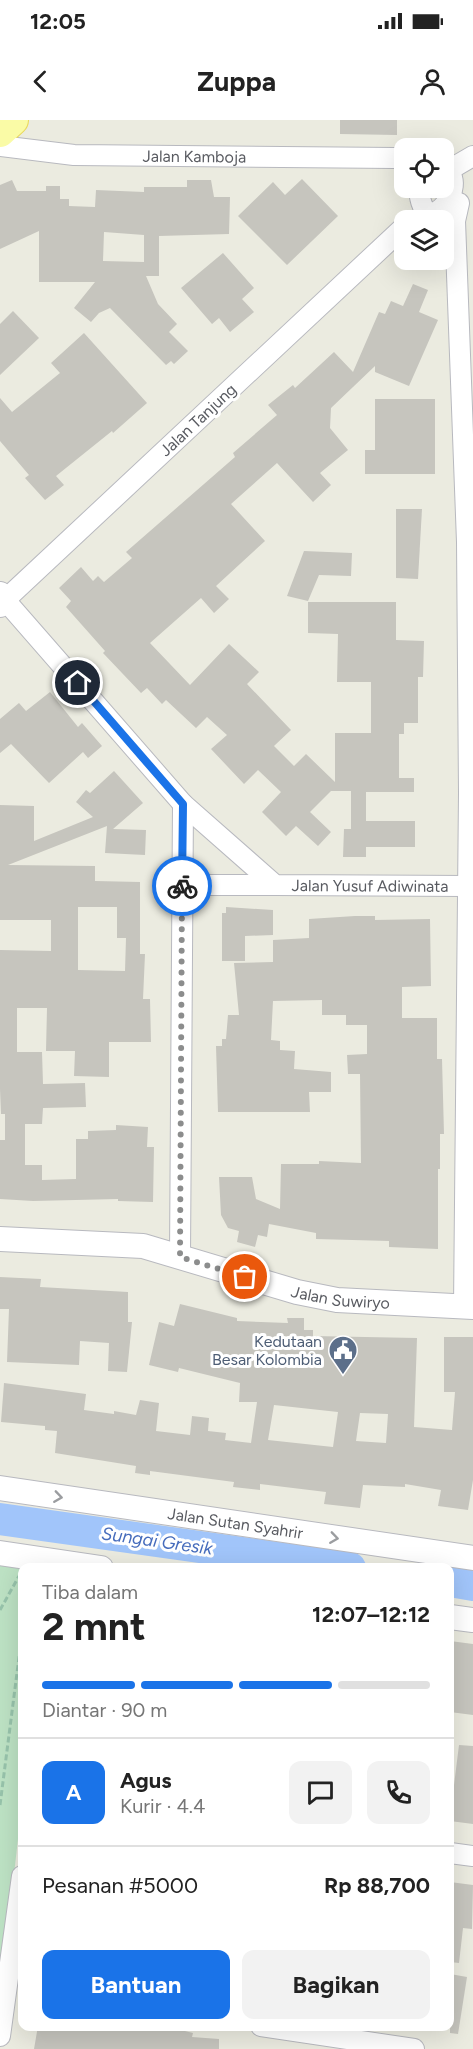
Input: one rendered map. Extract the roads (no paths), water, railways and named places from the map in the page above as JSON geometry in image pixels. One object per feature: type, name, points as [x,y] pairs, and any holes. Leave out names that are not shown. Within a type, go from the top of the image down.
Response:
[{"type":"main road","points":[[0,132],[13,120]]},
{"type":"street","name":"Jalan Kamboja","points":[[0,146],[74,154],[394,163]]},
{"type":"street","points":[[454,172],[473,158]]},
{"type":"street","points":[[454,177],[463,196],[459,203],[456,238],[467,542],[468,1307]]},
{"type":"street","points":[[427,201],[456,238]]},
{"type":"street","name":"Jalan Tanjung","points":[[427,201],[451,211],[459,203]]},
{"type":"street","name":"Jalan Tanjung","points":[[2,600],[394,235]]},
{"type":"street","name":"Jalan Yusuf Adiwinata","points":[[2,600],[183,804],[275,885]]},
{"type":"street","points":[[180,1257],[183,804]]},
{"type":"street","name":"Jalan Yusuf Adiwinata","points":[[182,885],[467,886]]},
{"type":"street","name":"Jalan Suwiryo","points":[[0,1239],[119,1243],[165,1251],[297,1292],[337,1300],[468,1307]]},
{"type":"street","name":"Jalan Sutan Syahrir","points":[[0,1488],[473,1558]]},
{"type":"street","points":[[0,1553],[58,1563]]},
{"type":"street","points":[[454,1618],[473,1620]]},
{"type":"street","points":[[454,1854],[473,1856]]},
{"type":"street","points":[[1,2027],[15,1991],[18,1942]]},
{"type":"street","points":[[294,2031],[414,2049]]},
{"type":"waterway","name":"Sungai Gresik","points":[[0,1519],[314,1563]]},
{"type":"waterway","name":"Sungai Gresik","points":[[454,1582],[473,1585]]},
{"type":"place","name":"Kedutaan Besar Kolombia","points":[[343,1376]]}]
